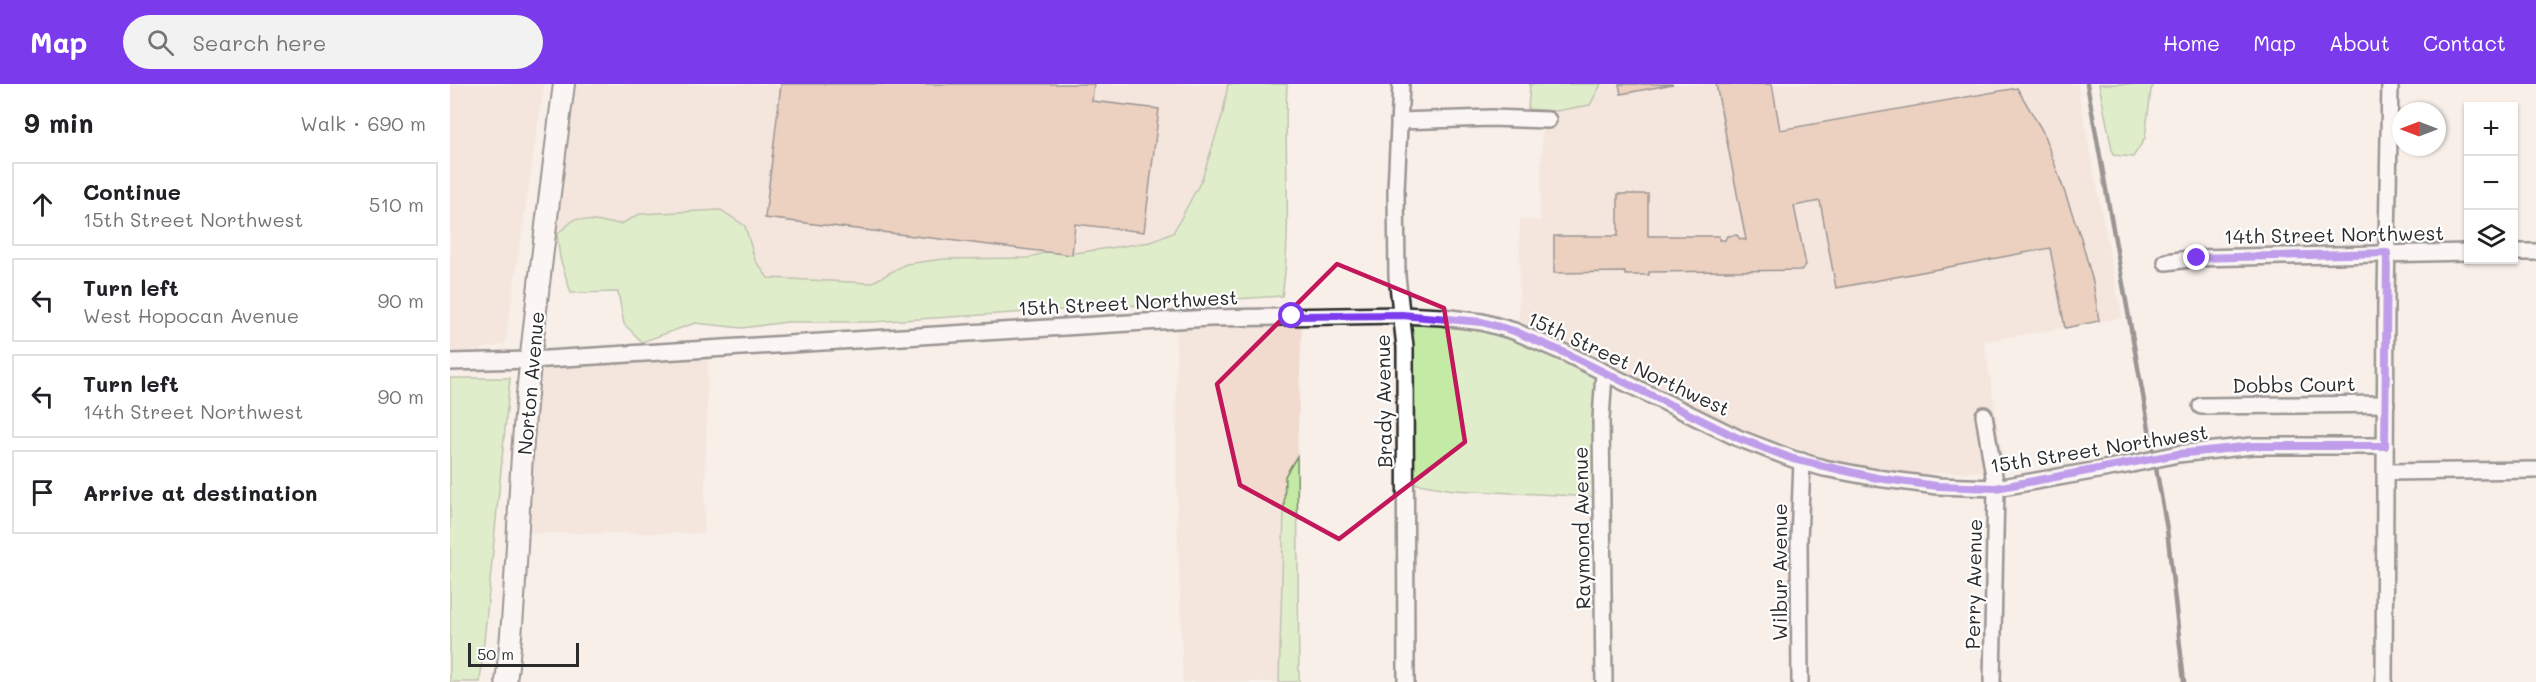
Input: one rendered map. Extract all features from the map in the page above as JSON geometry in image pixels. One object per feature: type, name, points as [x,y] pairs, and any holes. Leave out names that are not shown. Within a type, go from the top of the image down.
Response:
[{"type":"main road","name":"Norton Avenue","points":[[506,682],[512,638],[526,406],[564,84]]},
{"type":"street","name":"Brady Avenue","points":[[1401,84],[1396,190],[1397,276],[1405,347],[1406,682]]},
{"type":"street","points":[[2384,682],[2390,84]]},
{"type":"street","points":[[1399,121],[1491,118],[1548,120]]},
{"type":"street","name":"14th Street Northwest","points":[[2166,262],[2197,258],[2464,252]]},
{"type":"street","points":[[2518,252],[2536,252]]},
{"type":"street","name":"15th Street Northwest","points":[[450,362],[531,360],[1185,319],[1402,315],[1482,322],[1514,331],[1738,438],[1802,461],[1877,478],[1937,486],[1996,488],[2178,454],[2252,446],[2385,446]]},
{"type":"street","name":"Raymond Avenue","points":[[1604,373],[1601,419],[1604,682]]},
{"type":"street","name":"Dobbs Court","points":[[2201,406],[2386,404]]},
{"type":"street","name":"Perry Avenue","points":[[1983,415],[1996,488],[1992,682]]},
{"type":"street","name":"Wilbur Avenue","points":[[1800,682],[1799,520],[1802,461]]},
{"type":"street","points":[[2386,472],[2536,470]]},
{"type":"highlighted area","points":[[1337,264],[1444,308],[1465,442],[1339,539],[1240,485],[1217,384]]},
{"type":"shaded area","points":[[450,84],[544,84],[505,344],[457,354],[450,354]]},
{"type":"shaded area","points":[[574,84],[1228,84],[1223,113],[1202,179],[1173,233],[1151,242],[1068,254],[1047,252],[1028,258],[944,259],[906,264],[871,283],[768,278],[755,260],[745,226],[721,210],[640,214],[621,224],[575,219],[557,234]]},
{"type":"shaded area","points":[[1601,84],[2077,84],[2122,318],[1984,341],[2005,470],[1898,475],[1843,465],[1742,429],[1519,327],[1520,219],[1540,221],[1543,110],[1556,111],[1597,92]]},
{"type":"shaded area","points":[[1302,320],[1297,456],[1285,476],[1279,682],[1183,682],[1177,510],[1176,327]]},
{"type":"shaded area","points":[[708,352],[704,533],[523,533],[536,364]]},
{"type":"green space","points":[[1228,84],[1287,84],[1287,243],[1282,296],[871,322],[787,322],[742,328],[695,323],[642,342],[624,324],[618,292],[571,293],[560,258],[557,234],[575,219],[621,224],[640,214],[721,210],[745,226],[755,260],[768,278],[871,283],[906,264],[944,259],[1028,258],[1047,252],[1068,254],[1151,242],[1173,233],[1202,179],[1223,113]]},
{"type":"green space","points":[[1530,84],[1601,84],[1590,105],[1556,111],[1528,109]]},
{"type":"green space","points":[[2099,84],[2154,84],[2151,90],[2145,138],[2133,157],[2113,155]]},
{"type":"green space","points":[[1407,319],[1481,327],[1600,374],[1596,497],[1454,490],[1407,482]]},
{"type":"green space","points":[[450,378],[510,378],[480,682],[450,682]]},
{"type":"green space","points":[[1297,456],[1299,682],[1279,682],[1285,476]]},
{"type":"building","points":[[781,84],[1094,84],[1092,101],[1159,109],[1144,232],[1075,224],[1072,255],[765,218]]},
{"type":"building","points":[[1619,84],[1673,84],[1621,94]]},
{"type":"building","points":[[1716,84],[1772,84],[1780,130],[2017,88],[2042,130],[2081,238],[2093,282],[2099,321],[2065,328],[2050,248],[1836,288],[1820,201],[1794,206],[1806,265],[1801,270],[1649,272],[1649,275],[1625,275],[1625,272],[1554,273],[1554,236],[1618,236],[1618,194],[1648,194],[1648,236],[1719,236],[1719,240],[1725,240],[1727,236],[1737,235],[1740,239],[1746,240]]},
{"type":"railway","points":[[2087,84],[2167,529],[2184,682]]},
{"type":"route","points":[[1292,316],[1402,315],[1482,322],[1514,331],[1565,353],[1738,438],[1793,459],[1824,468],[1877,478],[1937,486],[1996,488],[2178,454],[2252,446],[2385,446],[2387,253],[2197,258]]}]
